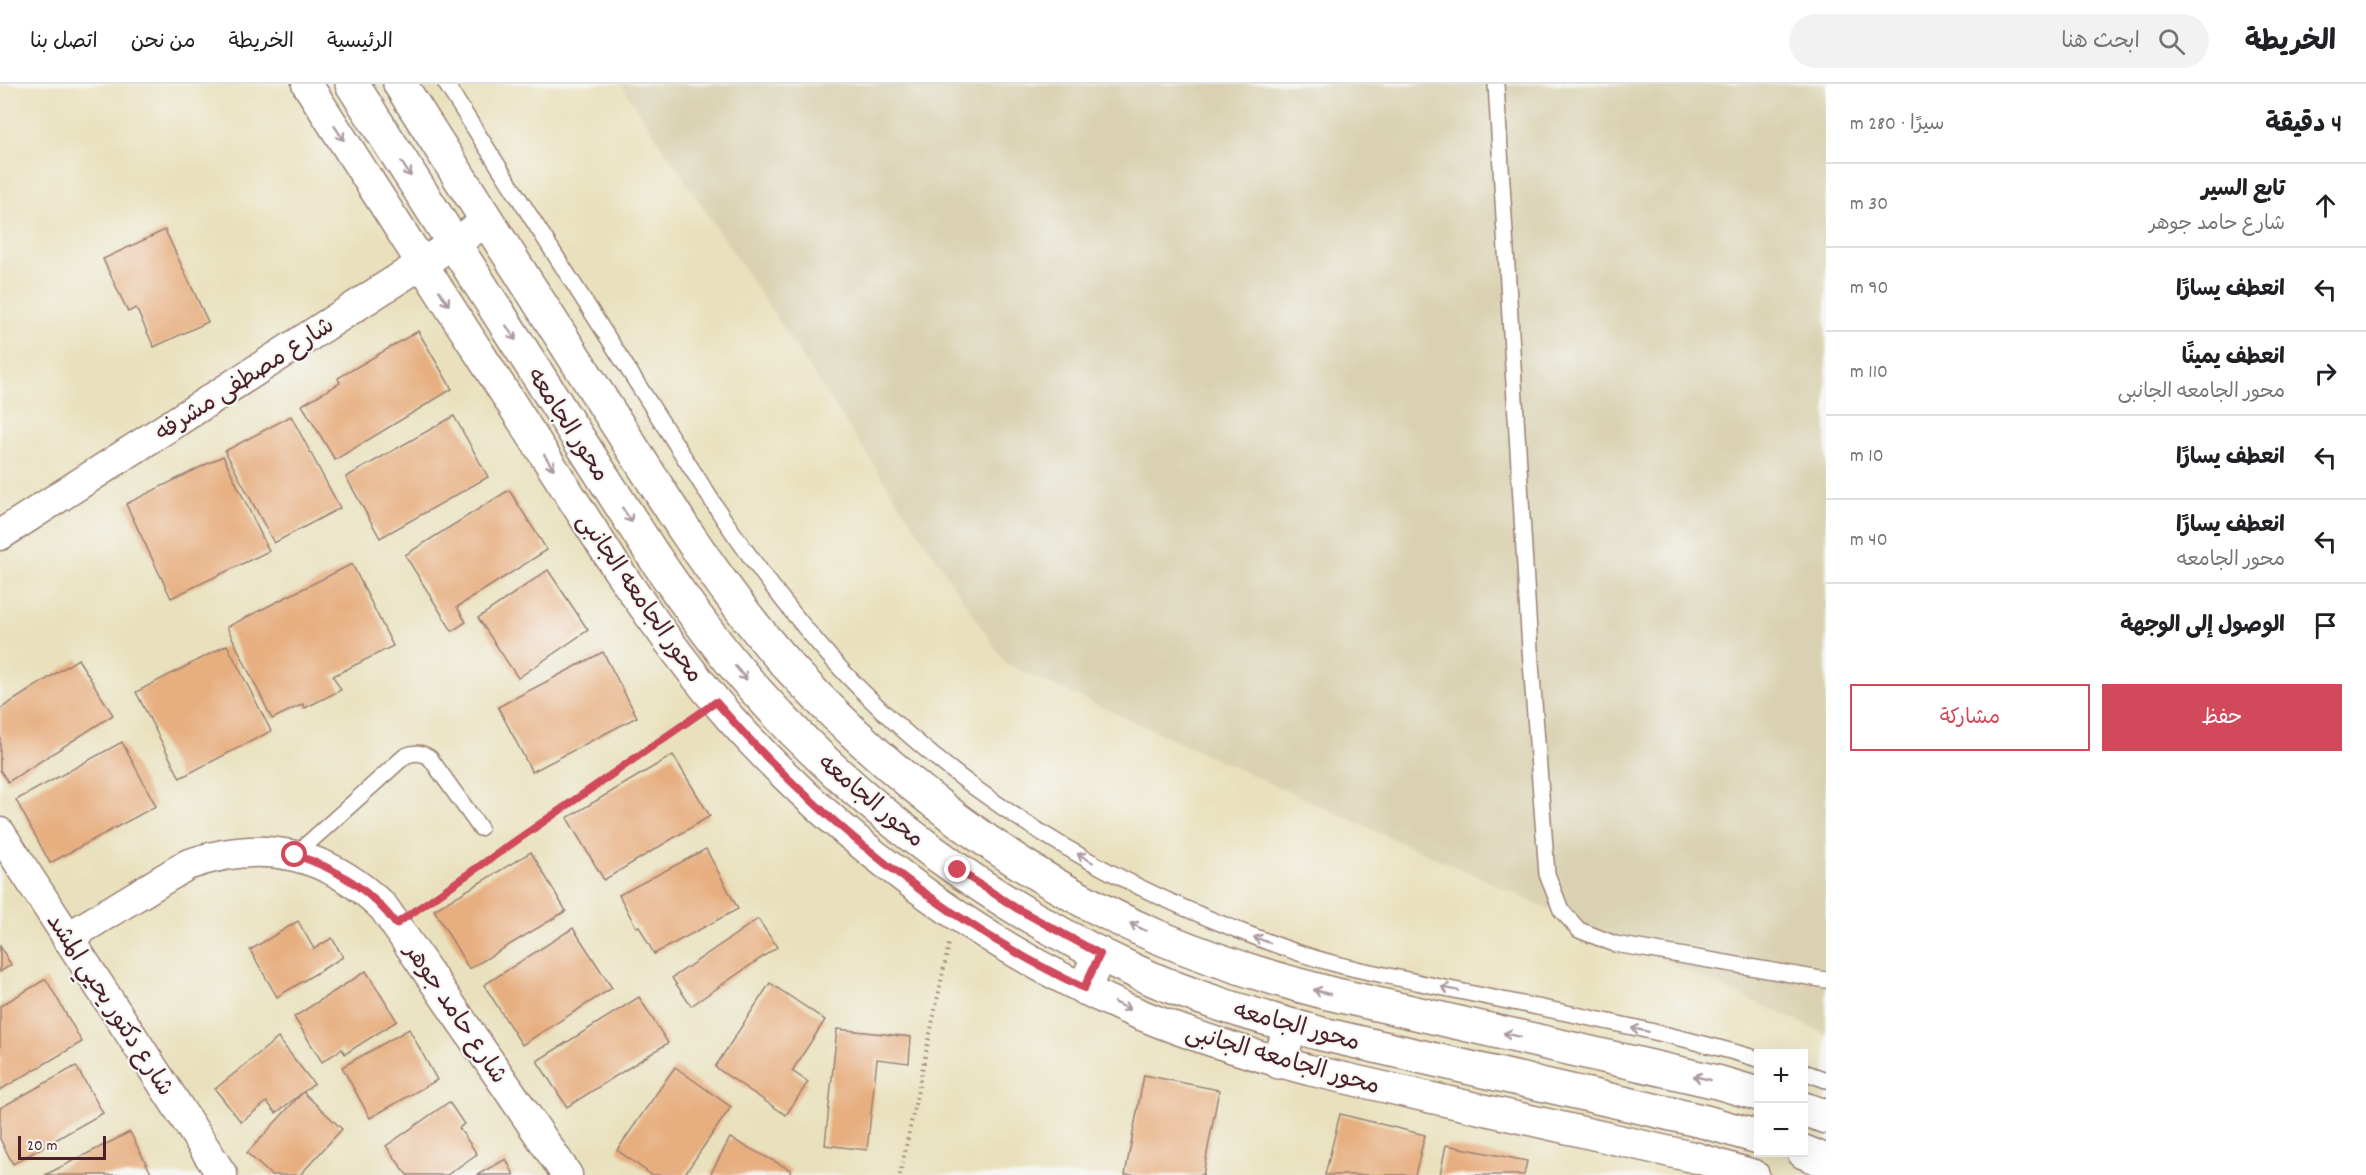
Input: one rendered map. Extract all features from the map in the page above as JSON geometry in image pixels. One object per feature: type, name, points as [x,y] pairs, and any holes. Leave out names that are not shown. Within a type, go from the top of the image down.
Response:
[{"type":"street","name":"محور الجامعه الجانبى","points":[[307,84],[652,621],[716,702],[778,769],[880,858],[956,914],[997,940],[1084,988],[1184,1032],[1279,1062],[1697,1158],[1754,1175]]},
{"type":"street","name":"محور الجامعه","points":[[352,84],[677,591],[719,647],[758,693],[812,749],[853,787],[958,870],[1016,908],[1100,954],[1138,973],[1197,996],[1291,1026],[1706,1122],[1754,1136]]},
{"type":"street","name":"محور الجامعه","points":[[400,84],[682,526],[751,621],[788,666],[880,756],[982,837],[1037,873],[1105,911],[1211,958],[1269,978],[1716,1082],[1754,1093]]},
{"type":"street","name":"شارع مصطفى مشرفه","points":[[0,535],[488,221]]},
{"type":"street","name":"شارع دكتور يحيي المشد","points":[[0,833],[222,1175]]},
{"type":"street","name":"شارع حامد جوهر","points":[[67,938],[197,861],[251,850],[295,855],[334,869],[352,880],[384,908],[567,1175]]},
{"type":"street","points":[[1084,988],[1100,954]]},
{"type":"street","points":[[1279,1062],[1291,1026]]},
{"type":"street","points":[[1808,1111],[1826,1117]]},
{"type":"street","points":[[1808,1154],[1826,1161]]},
{"type":"lane","points":[[446,84],[754,563],[823,650],[860,689],[939,760],[981,793],[1040,832],[1101,867],[1164,899],[1275,945],[1331,963],[1671,1037],[1754,1058]]},
{"type":"lane","points":[[1496,84],[1530,649],[1547,874],[1561,910],[1579,930],[1615,944],[1826,981]]},
{"type":"lane","points":[[295,855],[411,753],[425,754],[430,758],[480,828]]},
{"type":"lane","points":[[1808,1074],[1826,1080]]},
{"type":"path","points":[[396,924],[716,702]]},
{"type":"path","points":[[900,1175],[956,914]]},
{"type":"shaded area","points":[[621,84],[1826,84],[1826,1034],[1006,664]]},
{"type":"building","points":[[165,230],[208,322],[154,347],[136,308],[128,312],[103,259]]},
{"type":"building","points":[[418,331],[452,389],[335,460],[302,405],[340,383],[338,378]]},
{"type":"building","points":[[291,416],[340,508],[274,543],[225,451]]},
{"type":"building","points":[[454,416],[488,477],[380,538],[346,477]]},
{"type":"building","points":[[223,456],[269,551],[171,598],[126,504]]},
{"type":"building","points":[[509,490],[547,550],[457,607],[466,622],[452,631],[405,555]]},
{"type":"building","points":[[352,564],[393,646],[333,676],[341,690],[305,708],[303,704],[272,719],[227,627]]},
{"type":"building","points":[[548,570],[588,630],[518,678],[478,618]]},
{"type":"building","points":[[227,645],[271,731],[180,778],[136,692]]},
{"type":"building","points":[[603,652],[637,717],[532,772],[498,707]]},
{"type":"building","points":[[78,659],[113,715],[8,782],[0,770],[0,709]]},
{"type":"building","points":[[122,742],[156,806],[50,863],[16,800]]},
{"type":"building","points":[[673,755],[710,816],[604,880],[567,818]]},
{"type":"building","points":[[706,849],[738,909],[654,954],[619,895]]},
{"type":"building","points":[[531,852],[566,911],[469,969],[434,910]]},
{"type":"building","points":[[758,919],[777,947],[691,1006],[672,978]]},
{"type":"building","points":[[298,921],[314,949],[332,938],[343,957],[277,997],[250,950]]},
{"type":"building","points":[[573,928],[612,988],[522,1045],[484,985]]},
{"type":"building","points":[[0,946],[11,965],[0,972]]},
{"type":"building","points":[[366,971],[397,1021],[345,1054],[342,1049],[322,1062],[294,1017]]},
{"type":"building","points":[[46,979],[82,1042],[0,1090],[0,1006]]},
{"type":"building","points":[[770,983],[825,1020],[792,1071],[808,1082],[786,1115],[715,1067]]},
{"type":"building","points":[[639,997],[668,1043],[567,1107],[537,1061]]},
{"type":"building","points":[[409,1029],[437,1080],[370,1118],[342,1067]]},
{"type":"building","points":[[837,1029],[911,1037],[909,1063],[877,1059],[867,1150],[825,1145]]},
{"type":"building","points":[[278,1038],[314,1084],[276,1113],[267,1102],[241,1122],[215,1089]]},
{"type":"building","points":[[76,1066],[103,1113],[13,1164],[0,1139],[0,1108]]},
{"type":"building","points":[[675,1067],[731,1107],[684,1175],[652,1175],[617,1150]]},
{"type":"building","points":[[1144,1075],[1219,1090],[1203,1175],[1125,1175]]},
{"type":"building","points":[[303,1092],[342,1129],[300,1175],[271,1175],[247,1153]]},
{"type":"building","points":[[449,1102],[464,1124],[459,1128],[477,1154],[447,1175],[407,1175],[386,1146]]},
{"type":"building","points":[[1340,1114],[1425,1135],[1415,1175],[1325,1175]]},
{"type":"building","points":[[130,1132],[152,1175],[45,1175]]},
{"type":"building","points":[[730,1138],[791,1170],[789,1175],[710,1175]]},
{"type":"building","points":[[1446,1145],[1527,1161],[1524,1175],[1440,1175]]},
{"type":"building","points":[[506,1159],[514,1175],[477,1175]]},
{"type":"route","points":[[295,855],[334,869],[352,880],[369,893],[396,924],[716,702],[778,769],[880,858],[937,901],[997,940],[1084,988],[1100,954],[1076,943],[1016,908],[958,870]]}]
